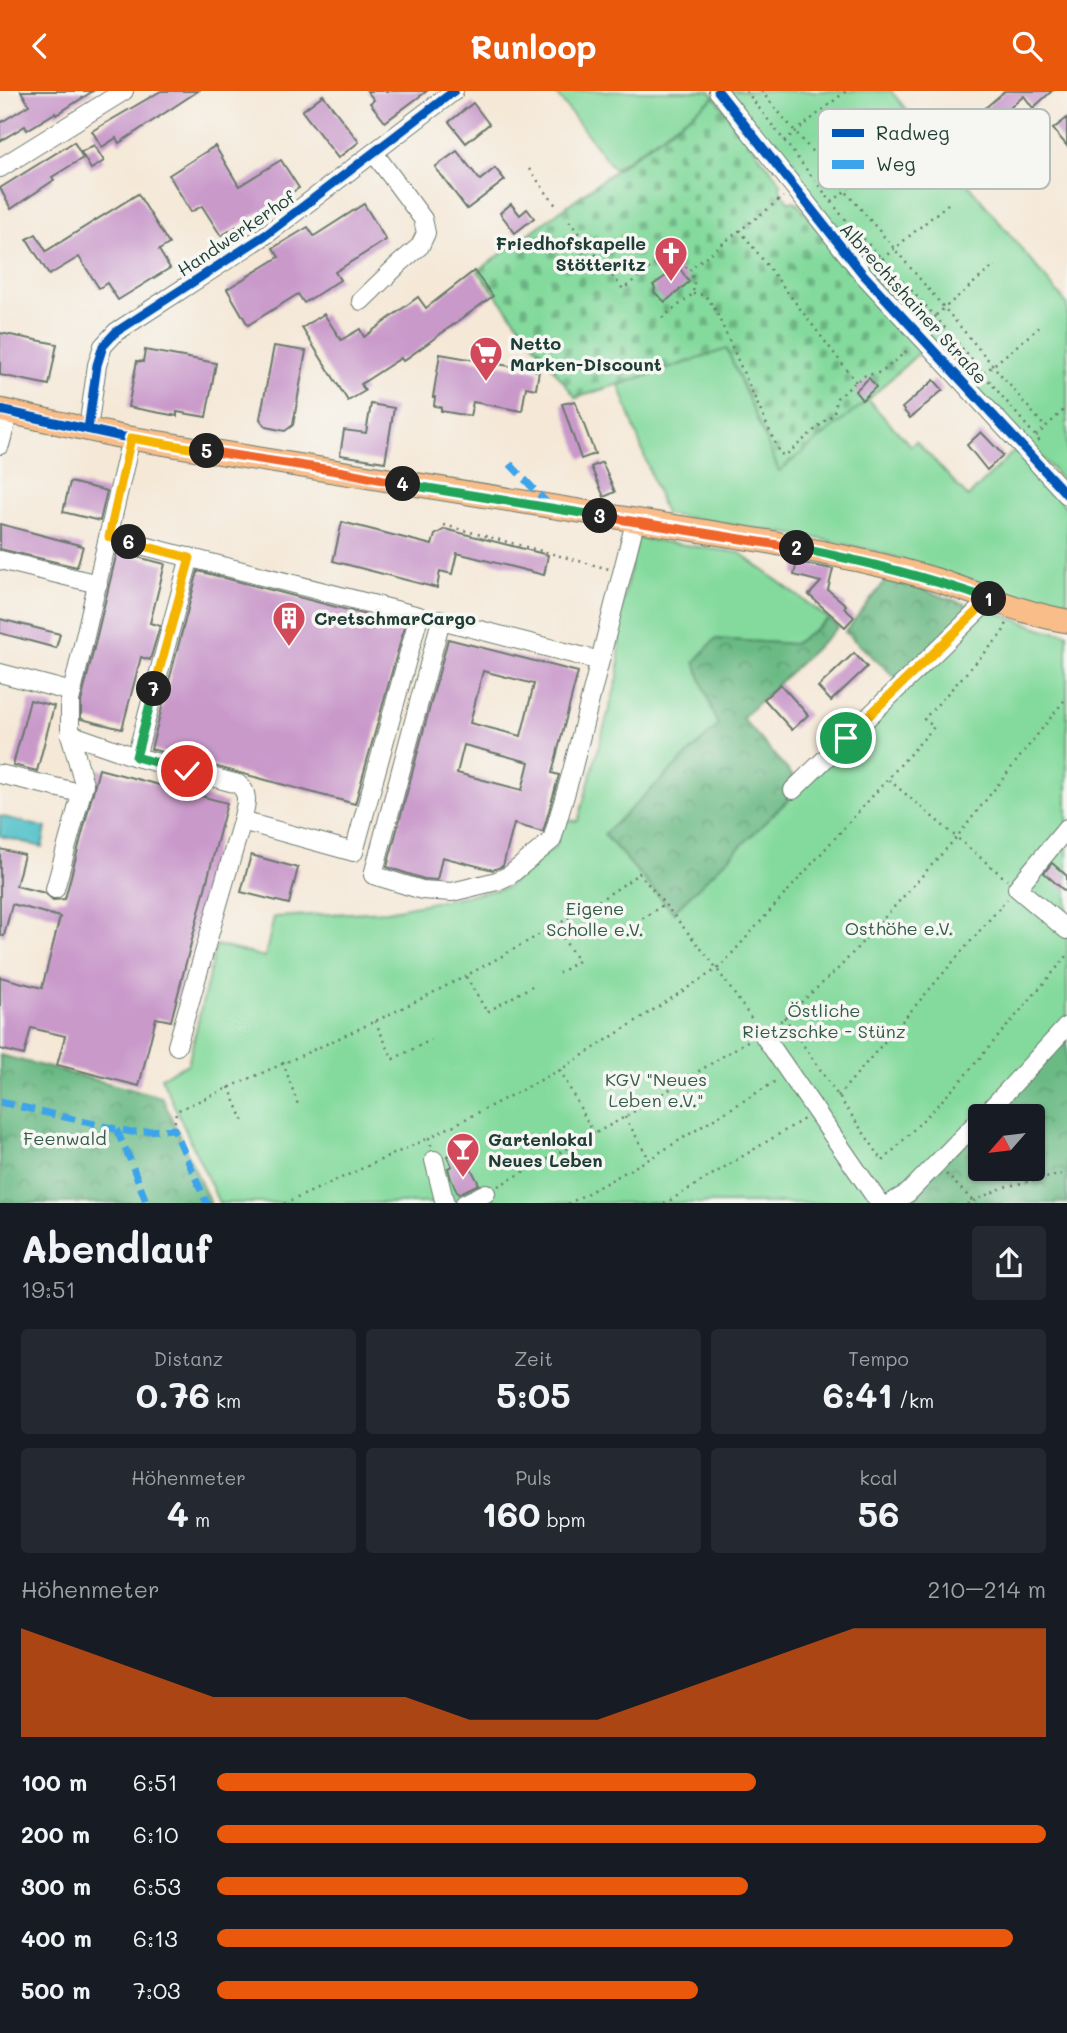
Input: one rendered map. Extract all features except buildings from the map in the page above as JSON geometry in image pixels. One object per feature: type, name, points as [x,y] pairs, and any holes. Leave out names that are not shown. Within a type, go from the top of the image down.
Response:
[{"type":"main road","points":[[5,411],[131,438],[769,542],[873,563],[934,580],[989,600],[1067,621]]},
{"type":"street","points":[[0,168],[124,91]]},
{"type":"street","name":"Handwerkerhof","points":[[88,429],[97,365],[103,346],[116,332],[267,234],[454,91]]},
{"type":"street","name":"Albrechtshainer Straße","points":[[718,91],[862,273],[1066,491]]},
{"type":"street","points":[[361,301],[420,246],[426,233],[423,219],[374,153]]},
{"type":"street","points":[[0,445],[5,411]]},
{"type":"street","points":[[55,889],[83,784],[70,734],[70,701],[131,438]]},
{"type":"street","points":[[600,661],[441,620],[373,875],[422,890],[452,892],[497,881],[510,874],[552,840],[572,771],[600,661],[635,522]]},
{"type":"street","points":[[109,537],[419,616],[354,852],[242,821]]},
{"type":"street","points":[[136,757],[190,558]]},
{"type":"street","points":[[0,560],[98,584]]},
{"type":"street","points":[[793,790],[989,600]]},
{"type":"street","points":[[0,673],[72,692]]},
{"type":"street","points":[[70,734],[136,757],[238,785],[244,789],[247,796],[177,1046]]},
{"type":"street","points":[[0,774],[80,793]]},
{"type":"street","points":[[1067,828],[1017,888],[1067,930]]},
{"type":"street","points":[[994,1104],[1067,1026]]},
{"type":"street","points":[[755,1039],[815,1112],[880,1203]]},
{"type":"street","points":[[890,1203],[908,1193],[968,1132]]},
{"type":"street","points":[[434,1160],[445,1203]]},
{"type":"street","points":[[464,1203],[486,1193]]},
{"type":"path","points":[[747,91],[818,184]]},
{"type":"path","points":[[761,91],[818,159]]},
{"type":"path","points":[[824,109],[846,91]]},
{"type":"path","points":[[784,141],[818,114]]},
{"type":"path","points":[[529,169],[557,207]]},
{"type":"path","points":[[690,269],[795,188]]},
{"type":"path","points":[[822,189],[984,373],[1036,436],[1045,451]]},
{"type":"path","points":[[832,202],[847,189]]},
{"type":"path","points":[[845,191],[1045,428]]},
{"type":"path","points":[[882,260],[949,203]]},
{"type":"path","points":[[569,221],[623,289],[651,267],[668,258],[690,269],[694,282],[693,294]]},
{"type":"path","points":[[740,230],[856,382]]},
{"type":"path","points":[[935,316],[995,265]]},
{"type":"path","points":[[662,319],[693,294],[705,295],[714,307],[780,454],[786,455],[834,413],[838,398],[856,382],[863,376],[882,372],[922,338]]},
{"type":"path","points":[[984,373],[1043,324]]},
{"type":"path","points":[[1036,436],[1067,407]]},
{"type":"path","points":[[444,525],[622,573]]},
{"type":"path","points":[[284,1203],[429,1138],[560,1070],[717,969],[934,727],[924,719],[1002,634],[1013,607]]},
{"type":"path","points":[[1067,697],[956,838],[840,967],[784,1017],[883,1161],[955,1087],[1067,955]]},
{"type":"path","points":[[838,1096],[1017,888],[888,780]]},
{"type":"path","points":[[174,1129],[176,1111],[466,977],[555,926],[639,873],[717,969],[755,1039],[625,1117],[486,1193]]},
{"type":"path","points":[[625,930],[664,904]]},
{"type":"path","points":[[555,926],[578,961],[559,973]]},
{"type":"path","points":[[466,977],[487,1012],[533,986]]},
{"type":"path","points":[[375,1021],[393,1059],[431,1040]]},
{"type":"path","points":[[284,1062],[298,1105]]},
{"type":"path","points":[[560,1070],[594,1134]]},
{"type":"path","points":[[568,1203],[649,1159],[775,1081]]},
{"type":"path","points":[[229,1087],[246,1125]]},
{"type":"path","points":[[664,1203],[815,1112]]},
{"type":"path","points":[[625,1117],[649,1159]]},
{"type":"path","points":[[429,1138],[434,1160]]},
{"type":"path","points":[[937,1166],[976,1202]]},
{"type":"path","points":[[967,1203],[976,1202],[1004,1187],[1067,1174]]},
{"type":"green space","points":[[554,91],[710,91],[715,97],[614,169]]},
{"type":"green space","points":[[725,91],[891,91],[906,109],[818,109],[818,189],[972,189],[1067,304],[1067,478],[1064,482],[865,270]]},
{"type":"green space","points":[[715,97],[781,183],[780,189],[789,202],[795,201],[923,349],[868,400],[779,471],[727,349],[576,398],[478,271]]},
{"type":"green space","points":[[727,349],[779,471],[868,400],[911,446],[916,441],[968,497],[1015,450],[1067,508],[1067,609],[1045,606],[874,551],[816,538],[665,514],[619,385]]},
{"type":"green space","name":"Östliche Rietzschke - Stünz","points":[[637,538],[740,553],[829,619],[794,644],[715,639],[718,726],[605,834],[673,911],[986,609],[1046,630],[1067,633],[1067,1203],[219,1203],[161,1077],[188,1064],[216,945],[265,957],[274,917],[387,911],[506,888],[555,847],[564,820],[578,821],[619,674],[619,618]]},
{"type":"green space","points":[[888,578],[968,605],[969,611],[898,680],[845,632]]},
{"type":"green space","points":[[829,619],[838,627],[742,718],[798,782],[792,796],[673,912],[604,834],[718,726],[695,662],[715,639],[794,644]]},
{"type":"green space","points":[[1067,1037],[1067,1203],[902,1203],[968,1139],[968,1181],[1045,1181],[1045,1104],[1003,1104]]},
{"type":"green space","name":"Feenwald","points":[[0,1055],[162,1097],[210,1203],[0,1203]]},
{"type":"water","points":[[0,816],[46,828],[42,847],[0,836]]},
{"type":"marked path","points":[[510,464],[549,505]]},
{"type":"marked path","points":[[0,1102],[132,1132],[174,1129],[207,1203]]},
{"type":"marked path","points":[[116,1129],[147,1203]]},
{"type":"cycle path","points":[[88,429],[97,365],[103,346],[116,332],[267,234],[454,91]]},
{"type":"cycle path","points":[[718,91],[862,273],[1067,495]]},
{"type":"cycle path","points":[[0,410],[118,436],[726,536]]},
{"type":"place","name":"Friedhofskapelle Stötteritz","points":[[671,283]]},
{"type":"place","name":"Netto Marken-Discount","points":[[486,383]]},
{"type":"place","name":"CretschmarCargo","points":[[289,648]]},
{"type":"place","name":"Gartenlokal Neues Leben","points":[[463,1179]]},
{"type":"route","points":[[187,771],[136,757],[190,558],[109,537],[131,438],[769,542],[873,563],[934,580],[989,600],[846,738]]},
{"type":"park label","name":"Eigene Scholle e.V.","points":[[595,918]]},
{"type":"park label","name":"Osthöhe e.V.","points":[[899,928]]},
{"type":"park label","name":"KGV \"Neues Leben e.V.\"","points":[[656,1090]]}]
